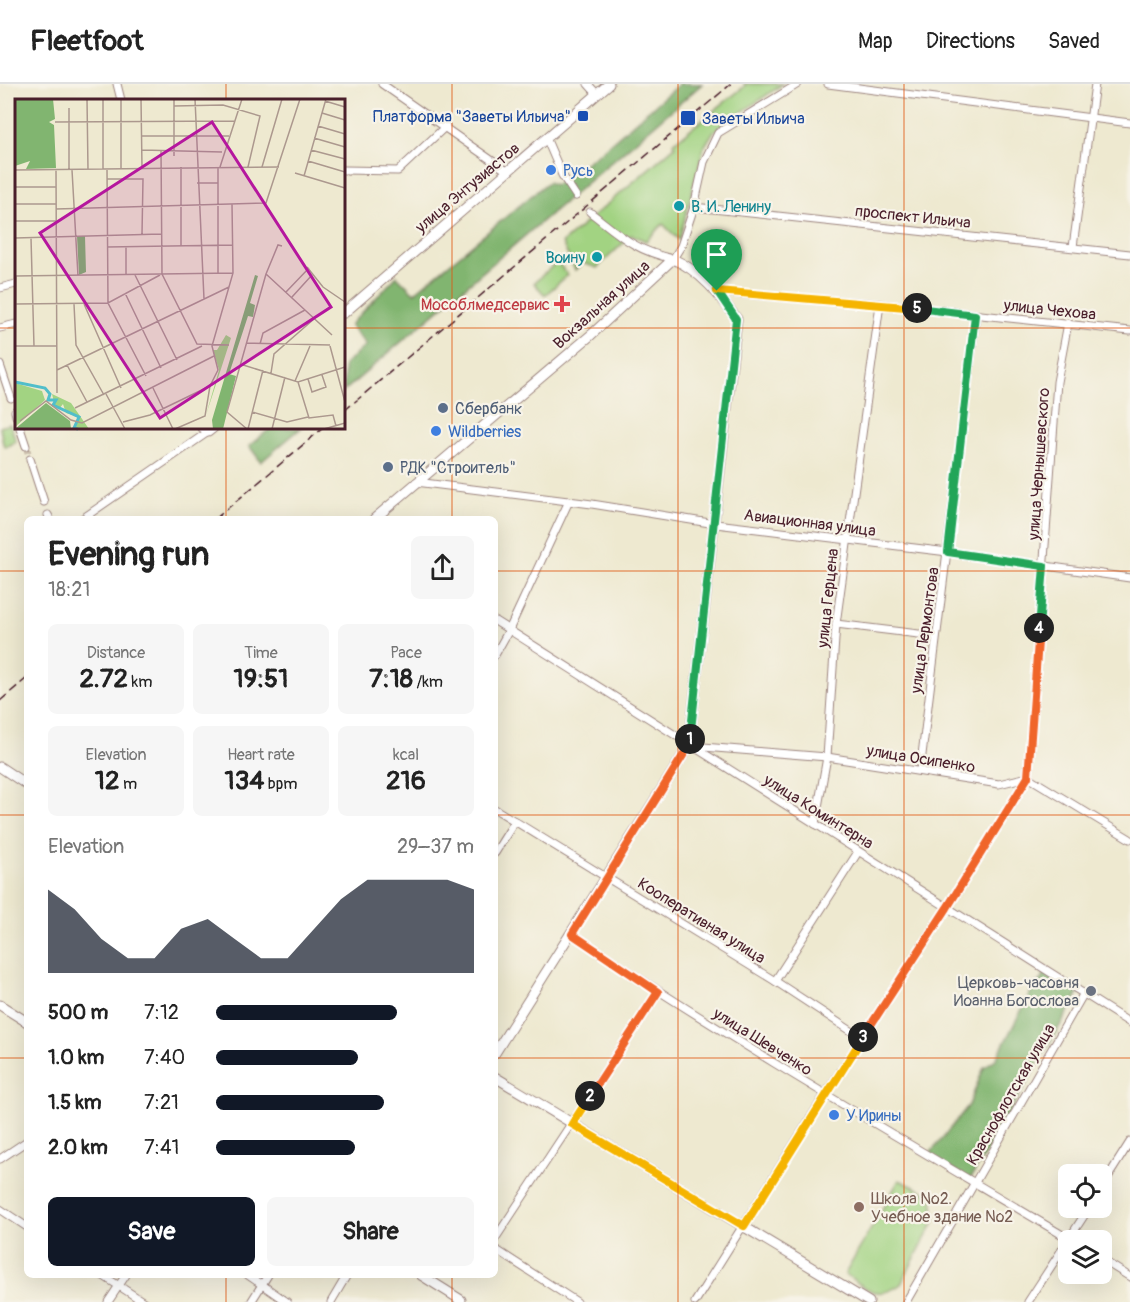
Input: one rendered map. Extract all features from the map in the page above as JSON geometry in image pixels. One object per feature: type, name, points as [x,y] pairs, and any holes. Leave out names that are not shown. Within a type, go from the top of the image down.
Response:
[{"type":"street","points":[[117,84],[121,99]]},
{"type":"street","points":[[381,84],[446,126],[507,171]]},
{"type":"street","points":[[588,84],[597,94]]},
{"type":"street","name":"улица Энтузиастов","points":[[345,312],[507,171],[547,140],[609,84]]},
{"type":"street","name":"Вокзальная улица","points":[[377,516],[579,345],[673,259],[681,246],[694,207],[704,162],[718,134],[798,84]]},
{"type":"street","points":[[828,84],[1130,123]]},
{"type":"street","points":[[1073,247],[1095,84]]},
{"type":"street","points":[[345,170],[398,171],[446,126]]},
{"type":"street","points":[[547,140],[562,175],[576,196]]},
{"type":"street","name":"проспект Ильича","points":[[694,207],[1130,254]]},
{"type":"street","points":[[498,1048],[689,746],[716,524],[736,319],[717,291],[683,263],[628,243],[590,212]]},
{"type":"street","points":[[0,288],[15,284]]},
{"type":"street","name":"улица Чехова","points":[[717,291],[880,304],[1130,331]]},
{"type":"street","name":"улица Герцена","points":[[814,824],[827,757],[836,624],[880,304]]},
{"type":"street","name":"улица Лермонтова","points":[[920,771],[975,315]]},
{"type":"street","name":"улица Чернышевского","points":[[695,1302],[1028,777],[1057,382],[1068,323]]},
{"type":"street","points":[[0,328],[15,324]]},
{"type":"street","points":[[0,365],[11,398]]},
{"type":"street","points":[[20,429],[26,446]]},
{"type":"street","points":[[86,516],[208,429]]},
{"type":"street","points":[[30,459],[44,502]]},
{"type":"street","name":"Авиационная улица","points":[[416,482],[1130,578]]},
{"type":"street","points":[[498,650],[569,501]]},
{"type":"street","name":"улица Коминтерна","points":[[498,623],[689,746],[1130,1023]]},
{"type":"street","points":[[836,624],[935,636]]},
{"type":"street","name":"улица Осипенко","points":[[689,746],[827,757],[999,784],[1028,777]]},
{"type":"street","points":[[0,767],[24,783]]},
{"type":"street","points":[[1028,777],[1130,839]]},
{"type":"street","name":"Кооперативная улица","points":[[498,811],[775,981],[862,1038]]},
{"type":"street","points":[[498,848],[515,821]]},
{"type":"street","points":[[775,981],[858,852]]},
{"type":"street","name":"улица Шевченко","points":[[572,934],[658,992],[825,1095],[1058,1233]]},
{"type":"street","points":[[498,1235],[658,992]]},
{"type":"street","name":"Краснофлотская улица","points":[[906,1302],[1084,993]]},
{"type":"street","points":[[0,1005],[24,1020]]},
{"type":"street","points":[[498,1079],[869,1302]]},
{"type":"street","points":[[1112,1171],[1130,1142]]},
{"type":"street","points":[[0,1159],[24,1143]]},
{"type":"street","points":[[0,1209],[24,1225]]},
{"type":"street","points":[[498,1251],[577,1302]]},
{"type":"street","points":[[1029,1302],[1058,1258]]},
{"type":"street","points":[[1112,1265],[1130,1276]]},
{"type":"street","points":[[107,1278],[144,1302]]},
{"type":"street","points":[[108,1302],[124,1278]]},
{"type":"street","points":[[252,1278],[287,1302]]},
{"type":"street","points":[[251,1302],[266,1278]]},
{"type":"street","points":[[331,1302],[345,1278]]},
{"type":"street","points":[[426,1278],[461,1301]]},
{"type":"green space","points":[[679,84],[702,84],[345,390],[345,364],[366,345],[350,325],[397,276],[414,293],[548,182],[555,185],[599,153]]},
{"type":"green space","points":[[744,84],[783,84],[714,131],[704,147],[679,240],[663,224],[646,241],[632,235],[597,268],[583,263],[575,270],[562,243],[675,146],[673,143],[745,86]]},
{"type":"green space","points":[[557,262],[568,275],[545,295],[534,283]]},
{"type":"green space","points":[[10,424],[16,441],[6,447],[3,444],[0,427]]},
{"type":"green space","points":[[270,429],[300,429],[261,462],[249,446]]},
{"type":"green space","points":[[1045,969],[1079,993],[970,1180],[928,1156],[969,1105],[984,1067],[996,1059],[1034,986],[1043,978]]},
{"type":"green space","points":[[899,1180],[923,1191],[932,1198],[935,1220],[901,1284],[885,1292],[872,1291],[845,1274]]},
{"type":"tunnel","points":[[26,446],[30,459]]},
{"type":"railway","points":[[345,410],[731,84]]},
{"type":"railway","points":[[219,516],[322,429]]},
{"type":"railway","points":[[0,701],[24,681]]},
{"type":"place","name":"Платформа \"Заветы Ильича\"","points":[[583,116]]},
{"type":"place","name":"Заветы Ильича","points":[[688,118]]},
{"type":"place","name":"Русь","points":[[551,170]]},
{"type":"place","name":"В. И. Ленину","points":[[679,206]]},
{"type":"place","name":"Воину","points":[[597,257]]},
{"type":"place","name":"Мособлмедсервис","points":[[562,304]]},
{"type":"place","name":"Сбербанк","points":[[443,408]]},
{"type":"place","name":"Wildberries","points":[[436,431]]},
{"type":"place","name":"РДК \"Строитель\"","points":[[388,467]]},
{"type":"place","name":"Церковь-часовня Иоанна Богослова","points":[[1091,991]]},
{"type":"place","name":"У Ирины","points":[[834,1115]]},
{"type":"place","name":"Школа №2. Учебное здание №2","points":[[859,1207]]},
{"type":"route","points":[[717,291],[880,304],[975,315],[948,552],[1044,566],[1028,777],[744,1226],[572,1124],[658,992],[572,934],[689,746],[716,524],[736,319],[717,291]]}]
